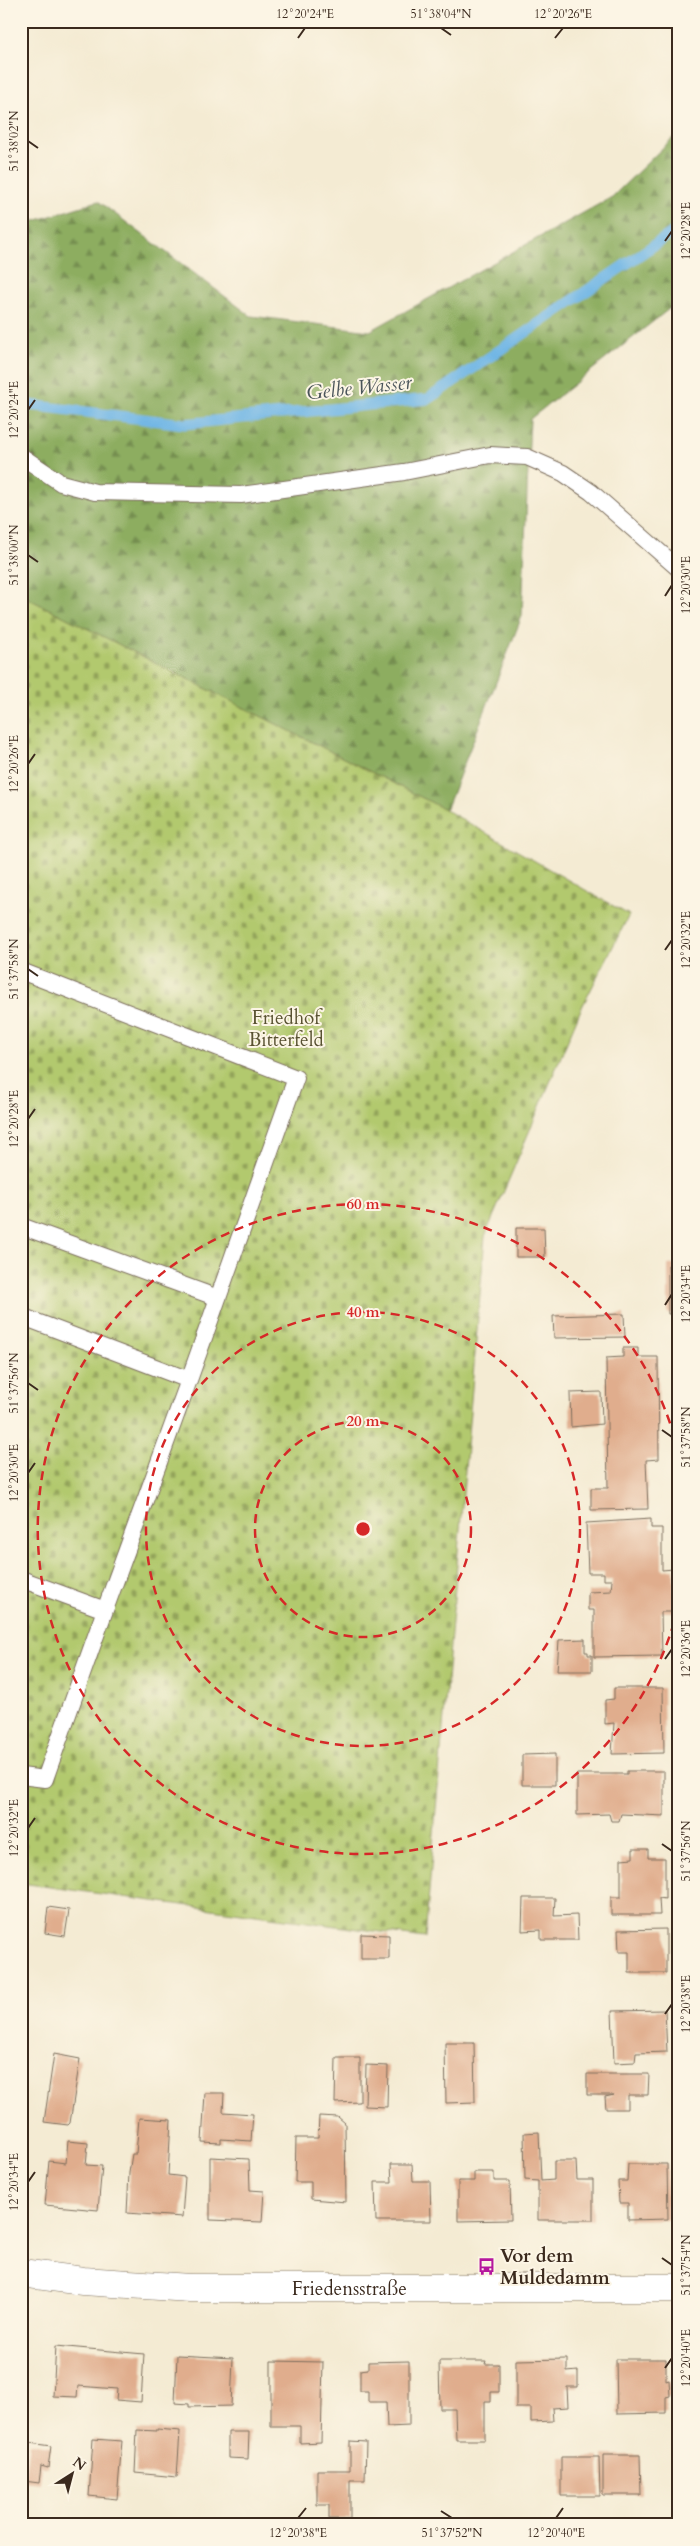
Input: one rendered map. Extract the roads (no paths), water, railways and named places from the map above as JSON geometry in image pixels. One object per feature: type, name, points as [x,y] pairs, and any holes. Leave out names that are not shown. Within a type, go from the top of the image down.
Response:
[{"type":"street","name":"Friedensstraße","points":[[21,2273],[83,2281],[190,2288],[679,2288]]},
{"type":"lane","points":[[21,456],[61,483],[95,492],[241,495],[404,472],[490,456],[527,457],[563,473],[590,492],[679,569]]},
{"type":"lane","points":[[21,971],[296,1078],[45,1779],[21,1776]]},
{"type":"lane","points":[[21,1226],[218,1298]]},
{"type":"lane","points":[[21,1316],[189,1380]]},
{"type":"lane","points":[[21,1579],[105,1610]]},
{"type":"waterway","name":"Gelbe Wasser","points":[[21,404],[184,424],[428,399],[679,228]]},
{"type":"place","name":"Vor dem Muldedamm","points":[[486,2266]]},
{"type":"park label","name":"Friedhof Bitterfeld","points":[[286,1028]]}]
